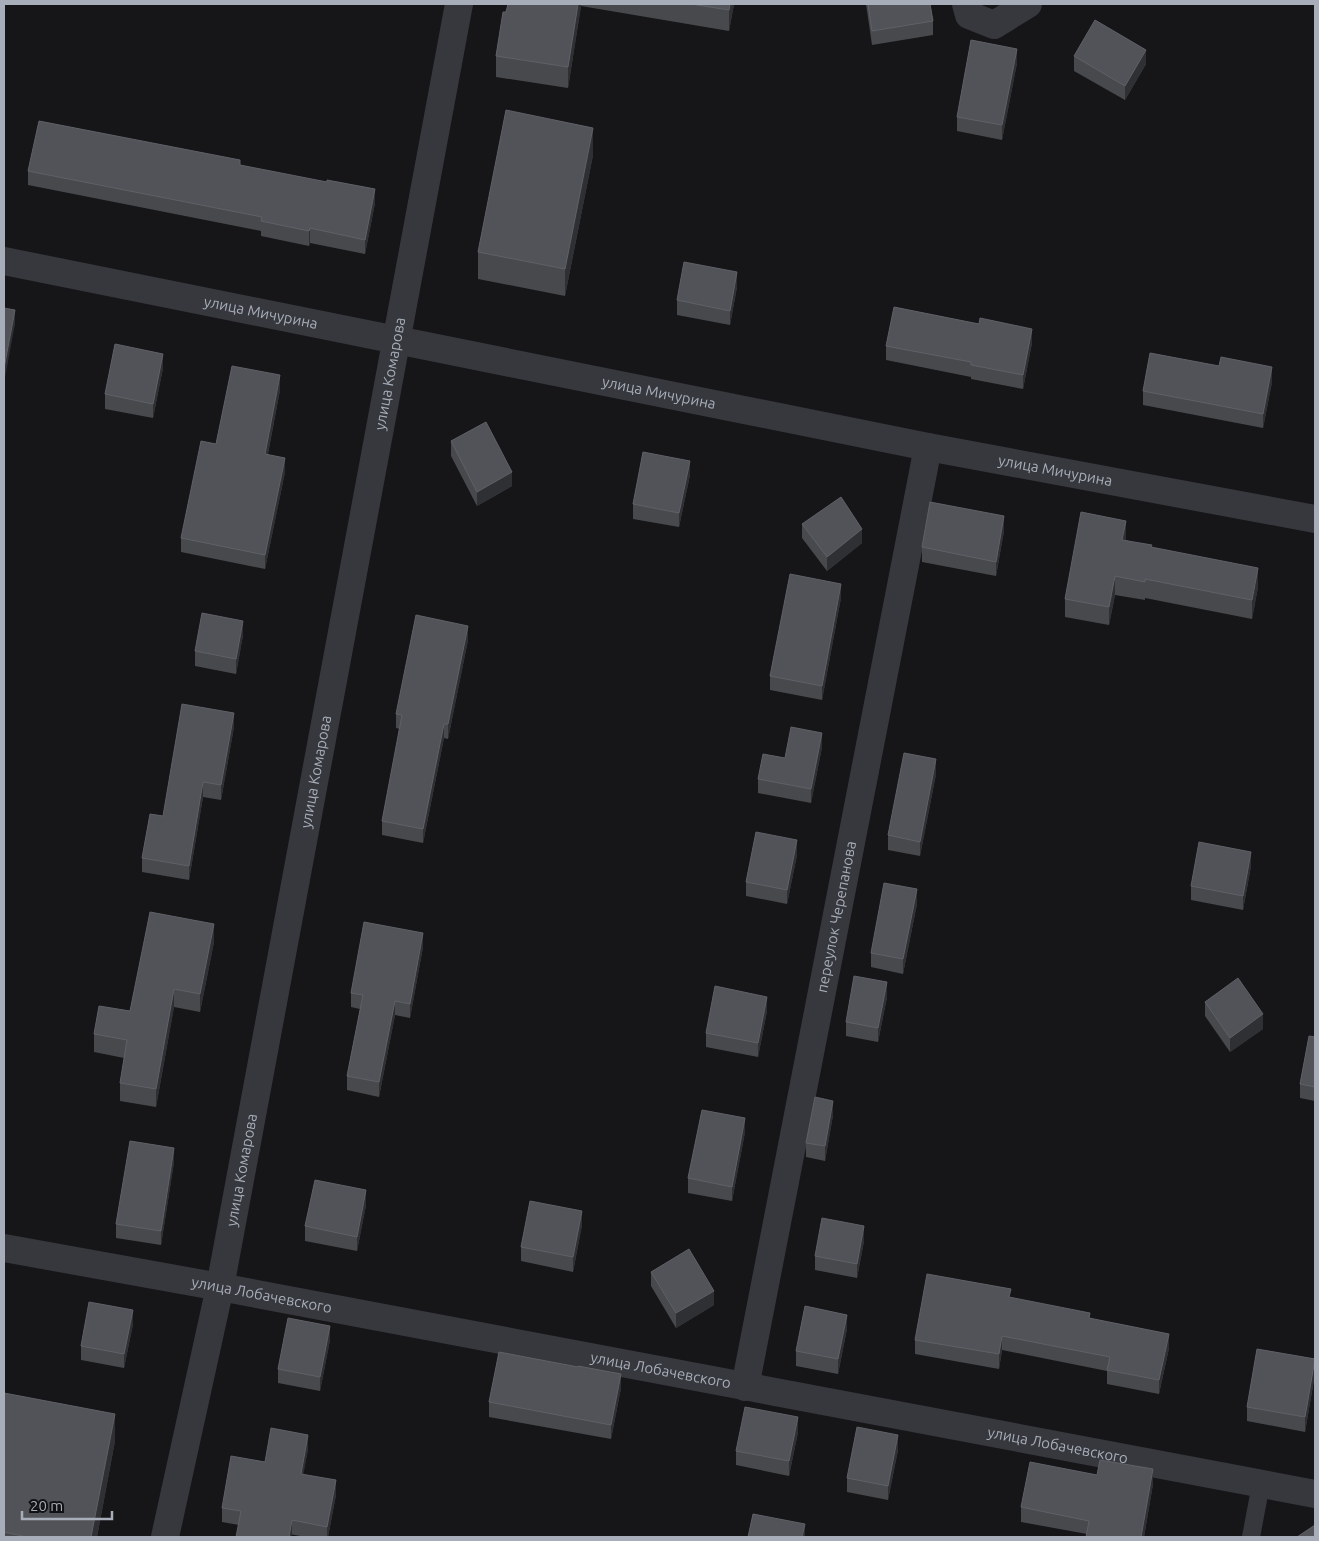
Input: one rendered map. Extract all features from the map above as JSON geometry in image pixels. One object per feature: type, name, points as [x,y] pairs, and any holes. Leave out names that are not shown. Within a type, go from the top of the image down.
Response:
[{"type":"street","name":"улица Комарова","points":[[165,1537],[220,1287],[459,4]]},
{"type":"street","points":[[966,4],[968,15],[994,25],[1028,4]]},
{"type":"street","name":"улица Мичурина","points":[[4,261],[928,446],[1315,519]]},
{"type":"street","name":"переулок Черепанова","points":[[745,1387],[928,446]]},
{"type":"street","name":"улица Лобачевского","points":[[4,1248],[220,1287],[1315,1494]]},
{"type":"lane","points":[[1251,1537],[1261,1484]]},
{"type":"building","points":[[508,4],[578,4],[568,67],[496,56],[503,12],[506,12]]},
{"type":"building","points":[[691,4],[730,4],[729,10]]},
{"type":"building","points":[[868,4],[930,4],[933,21],[872,31]]},
{"type":"building","points":[[1095,20],[1146,50],[1125,86],[1074,56]]},
{"type":"building","points":[[971,40],[1017,49],[1002,125],[957,117]]},
{"type":"building","points":[[506,110],[593,128],[565,269],[478,252]]},
{"type":"building","points":[[39,121],[240,160],[240,165],[327,182],[327,180],[375,189],[365,240],[310,228],[309,231],[261,221],[262,217],[28,171]]},
{"type":"building","points":[[684,262],[737,272],[730,311],[677,300]]},
{"type":"building","points":[[894,307],[979,324],[980,318],[1032,329],[1023,375],[971,365],[971,362],[886,346]]},
{"type":"building","points":[[4,308],[15,310],[4,368]]},
{"type":"building","points":[[115,344],[163,354],[153,404],[105,394]]},
{"type":"building","points":[[1150,353],[1219,366],[1221,357],[1272,367],[1263,414],[1143,391]]},
{"type":"building","points":[[232,366],[280,375],[265,454],[285,458],[265,555],[181,538],[201,441],[216,444]]},
{"type":"building","points":[[486,422],[512,472],[477,492],[451,441]]},
{"type":"building","points":[[643,452],[690,461],[679,513],[633,504]]},
{"type":"building","points":[[841,497],[862,529],[827,557],[802,524]]},
{"type":"building","points":[[930,502],[1004,516],[996,562],[922,547]]},
{"type":"building","points":[[1081,512],[1126,521],[1122,540],[1258,568],[1252,600],[1145,579],[1145,582],[1115,576],[1109,607],[1065,599]]},
{"type":"building","points":[[790,574],[841,584],[822,686],[770,676]]},
{"type":"building","points":[[202,613],[243,621],[236,659],[195,651]]},
{"type":"building","points":[[416,615],[468,626],[448,724],[444,724],[423,829],[382,821],[402,715],[396,714]]},
{"type":"building","points":[[182,704],[234,713],[221,785],[203,782],[189,866],[142,858],[150,814],[163,816]]},
{"type":"building","points":[[791,727],[822,733],[811,789],[758,779],[763,754],[785,758]]},
{"type":"building","points":[[904,753],[936,759],[920,842],[888,835]]},
{"type":"building","points":[[756,832],[797,840],[787,890],[746,882]]},
{"type":"building","points":[[1199,842],[1251,852],[1243,896],[1191,886]]},
{"type":"building","points":[[884,883],[917,889],[903,959],[871,953]]},
{"type":"building","points":[[150,912],[214,924],[200,994],[174,989],[156,1089],[120,1083],[127,1040],[94,1034],[99,1006],[130,1011]]},
{"type":"building","points":[[364,922],[423,933],[410,1004],[395,1001],[379,1082],[347,1076],[363,995],[351,993]]},
{"type":"building","points":[[854,976],[887,982],[878,1028],[846,1022]]},
{"type":"building","points":[[1238,978],[1263,1014],[1230,1038],[1205,1002]]},
{"type":"building","points":[[715,986],[767,997],[758,1043],[706,1033]]},
{"type":"building","points":[[1309,1036],[1315,1037],[1315,1087],[1300,1084]]},
{"type":"building","points":[[815,1097],[833,1101],[825,1146],[806,1143]]},
{"type":"building","points":[[702,1110],[745,1118],[732,1187],[688,1178]]},
{"type":"building","points":[[130,1141],[174,1148],[161,1231],[116,1224]]},
{"type":"building","points":[[315,1180],[366,1190],[357,1237],[305,1226]]},
{"type":"building","points":[[530,1201],[582,1211],[573,1257],[521,1247]]},
{"type":"building","points":[[822,1218],[864,1226],[857,1264],[815,1256]]},
{"type":"building","points":[[689,1249],[714,1291],[676,1313],[651,1272]]},
{"type":"building","points":[[927,1274],[1011,1289],[1009,1297],[1090,1313],[1089,1318],[1169,1334],[1159,1380],[1107,1370],[1110,1357],[1002,1336],[999,1354],[915,1340]]},
{"type":"building","points":[[89,1302],[133,1310],[124,1354],[81,1346]]},
{"type":"building","points":[[805,1306],[847,1315],[838,1359],[796,1351]]},
{"type":"building","points":[[288,1318],[330,1326],[320,1377],[278,1369]]},
{"type":"building","points":[[1257,1349],[1315,1359],[1305,1417],[1247,1407]]},
{"type":"building","points":[[499,1352],[621,1374],[611,1425],[489,1402]]},
{"type":"building","points":[[4,1393],[115,1414],[91,1537],[23,1537],[4,1532]]},
{"type":"building","points":[[745,1407],[798,1417],[789,1461],[736,1451]]},
{"type":"building","points":[[857,1427],[898,1435],[888,1486],[847,1478]]},
{"type":"building","points":[[271,1428],[308,1435],[301,1474],[336,1480],[327,1527],[292,1520],[289,1537],[236,1537],[241,1511],[222,1508],[231,1456],[265,1462]]},
{"type":"building","points":[[1100,1460],[1153,1469],[1141,1537],[1086,1537],[1089,1521],[1021,1507],[1030,1462],[1097,1475]]},
{"type":"building","points":[[753,1514],[805,1524],[802,1537],[748,1537]]},
{"type":"building","points":[[1315,1525],[1315,1537],[1297,1537]]}]
